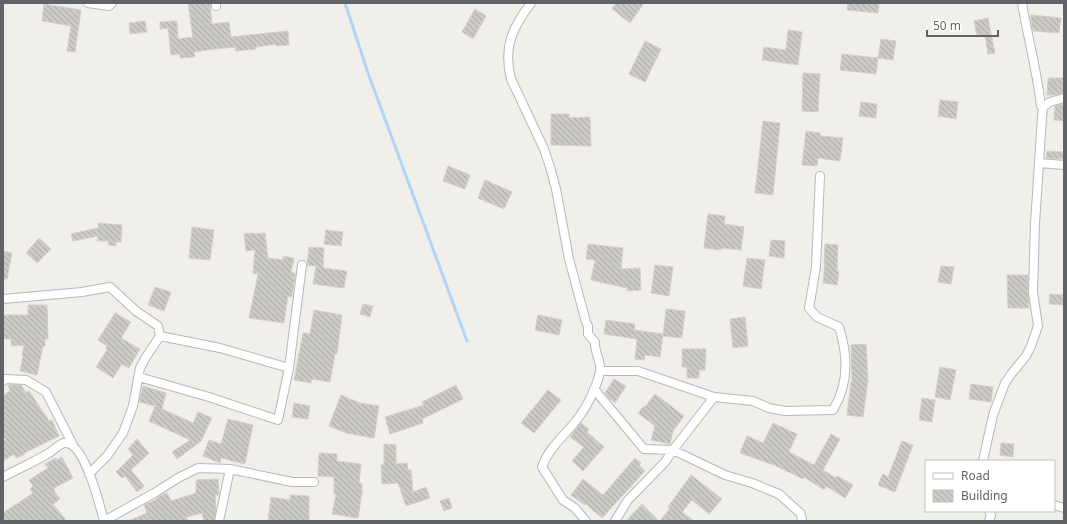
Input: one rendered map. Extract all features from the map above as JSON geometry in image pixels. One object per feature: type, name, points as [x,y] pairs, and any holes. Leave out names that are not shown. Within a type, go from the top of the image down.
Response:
[{"type":"street","points":[[88,3],[109,6],[112,3]]},
{"type":"street","points":[[531,3],[514,28],[511,37],[508,53],[509,73],[544,150],[550,167],[556,189],[569,259],[588,326],[588,334],[595,342],[594,350],[599,363],[600,371],[591,396],[575,422],[546,456],[542,467],[563,500],[575,508],[586,521]]},
{"type":"street","points":[[983,460],[993,415],[1003,390],[1012,373],[1026,356],[1038,326],[1033,292],[1043,107],[1041,106],[1038,79],[1022,3]]},
{"type":"street","points":[[1043,107],[1050,102],[1064,98]]},
{"type":"street","points":[[1040,163],[1064,165]]},
{"type":"street","points":[[600,371],[638,371],[714,397],[753,401],[769,408],[785,411],[833,410],[839,400],[844,386],[844,342],[839,327],[817,317],[809,308],[816,267],[820,176]]},
{"type":"street","points":[[139,377],[209,397],[278,420],[289,368],[302,265]]},
{"type":"street","points":[[3,298],[82,292],[110,287],[136,311],[158,326],[160,336],[140,368],[134,406],[124,433],[107,456],[89,474]]},
{"type":"street","points":[[160,336],[220,348],[289,368]]},
{"type":"street","points":[[3,381],[5,379],[26,380],[46,392],[74,447]]},
{"type":"street","points":[[594,389],[644,449],[673,450],[726,475],[752,483],[779,494],[800,514],[802,521]]},
{"type":"street","points":[[615,521],[628,500],[665,462],[714,397]]},
{"type":"street","points":[[3,477],[64,443],[70,444],[79,451],[89,474],[104,521],[198,468],[230,469],[292,482],[314,482]]},
{"type":"street","points":[[219,521],[230,469]]},
{"type":"building","points":[[188,3],[210,3],[212,24],[229,22],[231,37],[288,31],[289,45],[276,46],[276,44],[256,47],[256,49],[236,51],[235,47],[214,49],[194,52],[195,57],[180,58],[180,54],[171,55],[168,28],[160,29],[160,22],[177,21],[178,39],[193,37]]},
{"type":"building","points":[[616,3],[644,3],[630,23],[612,9]]},
{"type":"building","points":[[848,3],[879,3],[878,13],[847,10]]},
{"type":"building","points":[[44,4],[81,10],[75,52],[67,51],[71,26],[42,21]]},
{"type":"building","points":[[475,9],[486,16],[473,39],[462,32]]},
{"type":"building","points":[[1031,15],[1061,18],[1059,33],[1033,31]]},
{"type":"building","points":[[988,18],[995,53],[988,54],[985,35],[977,37],[974,21]]},
{"type":"building","points":[[145,21],[147,32],[130,34],[129,23]]},
{"type":"building","points":[[788,30],[802,32],[798,65],[762,60],[764,47],[786,50]]},
{"type":"building","points":[[881,39],[896,41],[893,60],[878,58]]},
{"type":"building","points":[[645,41],[661,49],[645,82],[629,74]]},
{"type":"building","points":[[842,54],[878,58],[876,74],[840,70]]},
{"type":"building","points":[[803,73],[820,74],[818,112],[802,111]]},
{"type":"building","points":[[1048,78],[1064,78],[1064,93],[1047,95]]},
{"type":"building","points":[[940,100],[958,102],[956,119],[938,116]]},
{"type":"building","points":[[861,102],[877,104],[876,118],[859,116]]},
{"type":"building","points":[[1064,104],[1064,121],[1054,120],[1055,106]]},
{"type":"building","points":[[551,114],[569,114],[569,118],[590,117],[591,146],[551,145]]},
{"type":"building","points":[[763,121],[780,123],[773,195],[755,193]]},
{"type":"building","points":[[806,131],[820,133],[820,136],[843,138],[840,161],[818,158],[817,166],[802,165]]},
{"type":"building","points":[[1047,151],[1064,152],[1064,159],[1046,158]]},
{"type":"building","points":[[448,166],[470,175],[465,189],[443,181]]},
{"type":"building","points":[[485,180],[512,192],[504,209],[478,198]]},
{"type":"building","points":[[708,214],[725,216],[724,224],[744,227],[741,250],[704,248]]},
{"type":"building","points":[[98,223],[122,225],[121,242],[116,242],[116,246],[108,245],[109,241],[97,241],[98,236],[73,241],[71,234],[98,228]]},
{"type":"building","points":[[192,227],[214,230],[210,260],[189,258]]},
{"type":"building","points":[[326,230],[343,232],[341,246],[324,244]]},
{"type":"building","points":[[265,233],[268,258],[283,260],[283,256],[294,258],[291,273],[295,273],[292,297],[288,296],[284,323],[249,318],[258,274],[253,273],[255,250],[246,251],[244,234]]},
{"type":"building","points":[[39,238],[51,249],[37,263],[26,253]]},
{"type":"building","points":[[771,240],[785,241],[784,258],[769,256]]},
{"type":"building","points":[[588,244],[623,248],[621,269],[640,268],[641,290],[627,291],[627,288],[591,280],[595,260],[586,259]]},
{"type":"building","points":[[825,244],[838,245],[837,271],[839,272],[837,285],[823,283]]},
{"type":"building","points":[[309,247],[324,248],[323,268],[347,271],[344,288],[313,284],[316,266],[307,265]]},
{"type":"building","points":[[3,251],[12,253],[7,279],[3,279]]},
{"type":"building","points":[[747,258],[765,260],[761,289],[743,286]]},
{"type":"building","points":[[655,265],[673,267],[669,296],[651,293]]},
{"type":"building","points":[[941,266],[954,267],[951,284],[938,282]]},
{"type":"building","points":[[1007,275],[1028,275],[1029,308],[1008,308]]},
{"type":"building","points":[[155,287],[171,292],[164,311],[148,305]]},
{"type":"building","points":[[1050,294],[1064,295],[1064,305],[1049,304]]},
{"type":"building","points":[[363,304],[373,306],[370,317],[360,314]]},
{"type":"building","points":[[28,305],[47,305],[48,339],[45,339],[45,346],[43,346],[37,375],[20,371],[24,345],[11,346],[11,339],[3,339],[3,315],[28,315]]},
{"type":"building","points":[[666,309],[685,311],[682,338],[663,336]]},
{"type":"building","points":[[314,310],[342,315],[337,354],[335,354],[330,382],[312,379],[311,383],[294,380],[303,333],[310,334]]},
{"type":"building","points":[[115,313],[131,322],[121,338],[140,349],[129,368],[122,364],[113,378],[96,367],[107,350],[107,346],[98,340]]},
{"type":"building","points":[[538,315],[562,320],[559,335],[535,330]]},
{"type":"building","points":[[745,317],[748,346],[733,348],[730,319]]},
{"type":"building","points":[[606,320],[635,324],[634,330],[663,334],[660,357],[645,355],[644,360],[635,359],[637,339],[604,334]]},
{"type":"building","points":[[866,344],[868,380],[863,417],[847,415],[852,382],[851,345]]},
{"type":"building","points":[[682,349],[706,349],[705,370],[699,370],[699,378],[687,378],[687,367],[682,367]]},
{"type":"building","points":[[940,367],[956,370],[950,400],[935,397]]},
{"type":"building","points":[[614,379],[626,386],[615,403],[605,393]]},
{"type":"building","points":[[971,384],[993,387],[991,402],[969,399]]},
{"type":"building","points":[[8,385],[21,385],[26,393],[29,391],[49,421],[52,420],[59,436],[24,453],[25,454],[16,458],[14,454],[3,461],[3,441],[6,440],[3,435],[3,396],[10,391]]},
{"type":"building","points":[[456,385],[463,399],[422,419],[423,423],[390,434],[385,417],[424,405],[422,402]]},
{"type":"building","points":[[143,386],[166,393],[162,409],[193,423],[198,412],[212,418],[201,441],[177,459],[172,452],[190,440],[149,421],[155,406],[139,402]]},
{"type":"building","points":[[548,390],[561,400],[534,433],[521,423]]},
{"type":"building","points":[[655,394],[684,416],[673,431],[670,444],[651,440],[655,426],[638,413],[644,406],[645,407]]},
{"type":"building","points":[[341,395],[360,403],[379,406],[374,438],[346,433],[329,426]]},
{"type":"building","points":[[922,398],[935,400],[932,422],[919,420]]},
{"type":"building","points":[[294,403],[310,406],[308,419],[292,417]]},
{"type":"building","points":[[228,419],[253,425],[245,464],[221,458],[220,463],[203,456],[209,440],[221,444]]},
{"type":"building","points":[[581,423],[589,429],[587,432],[604,447],[583,471],[572,461],[584,447],[570,437]]},
{"type":"building","points":[[773,423],[797,434],[789,452],[814,465],[831,434],[840,439],[823,470],[836,478],[837,476],[853,485],[845,498],[826,486],[824,490],[804,477],[803,479],[774,465],[740,453],[747,436],[763,443]]},
{"type":"building","points":[[137,439],[149,453],[131,470],[144,486],[137,492],[125,476],[122,478],[116,472],[133,455],[128,449]]},
{"type":"building","points":[[902,441],[913,445],[895,492],[878,485],[883,474],[888,477]]},
{"type":"building","points":[[1001,443],[1014,444],[1013,457],[1000,455]]},
{"type":"building","points":[[384,444],[396,445],[396,464],[407,463],[408,470],[411,470],[413,492],[426,487],[430,498],[406,506],[398,483],[382,484],[381,465],[384,465]]},
{"type":"building","points":[[319,453],[337,454],[337,461],[361,464],[359,483],[362,483],[362,492],[358,518],[332,514],[336,494],[334,494],[334,477],[318,476]]},
{"type":"building","points":[[62,457],[73,478],[54,488],[54,491],[60,499],[53,504],[67,521],[3,521],[3,513],[33,493],[30,489],[33,486],[29,480],[48,468],[45,464],[56,458],[57,460]]},
{"type":"building","points":[[635,458],[641,463],[639,465],[645,471],[602,518],[586,504],[585,505],[571,495],[583,479],[603,495]]},
{"type":"building","points":[[691,475],[722,499],[709,514],[692,500],[682,512],[694,521],[660,521],[670,508],[668,507]]},
{"type":"building","points":[[218,479],[219,495],[215,495],[216,510],[214,521],[204,521],[202,513],[186,517],[188,521],[128,521],[147,513],[144,505],[160,496],[167,493],[171,501],[196,493],[196,480]]},
{"type":"building","points":[[290,495],[309,496],[309,521],[268,521],[271,497],[290,500]]},
{"type":"building","points":[[449,498],[452,508],[444,511],[440,501]]},
{"type":"building","points":[[642,504],[659,521],[626,521]]},
{"type":"waterway","points":[[345,3],[368,73],[467,341]]}]
